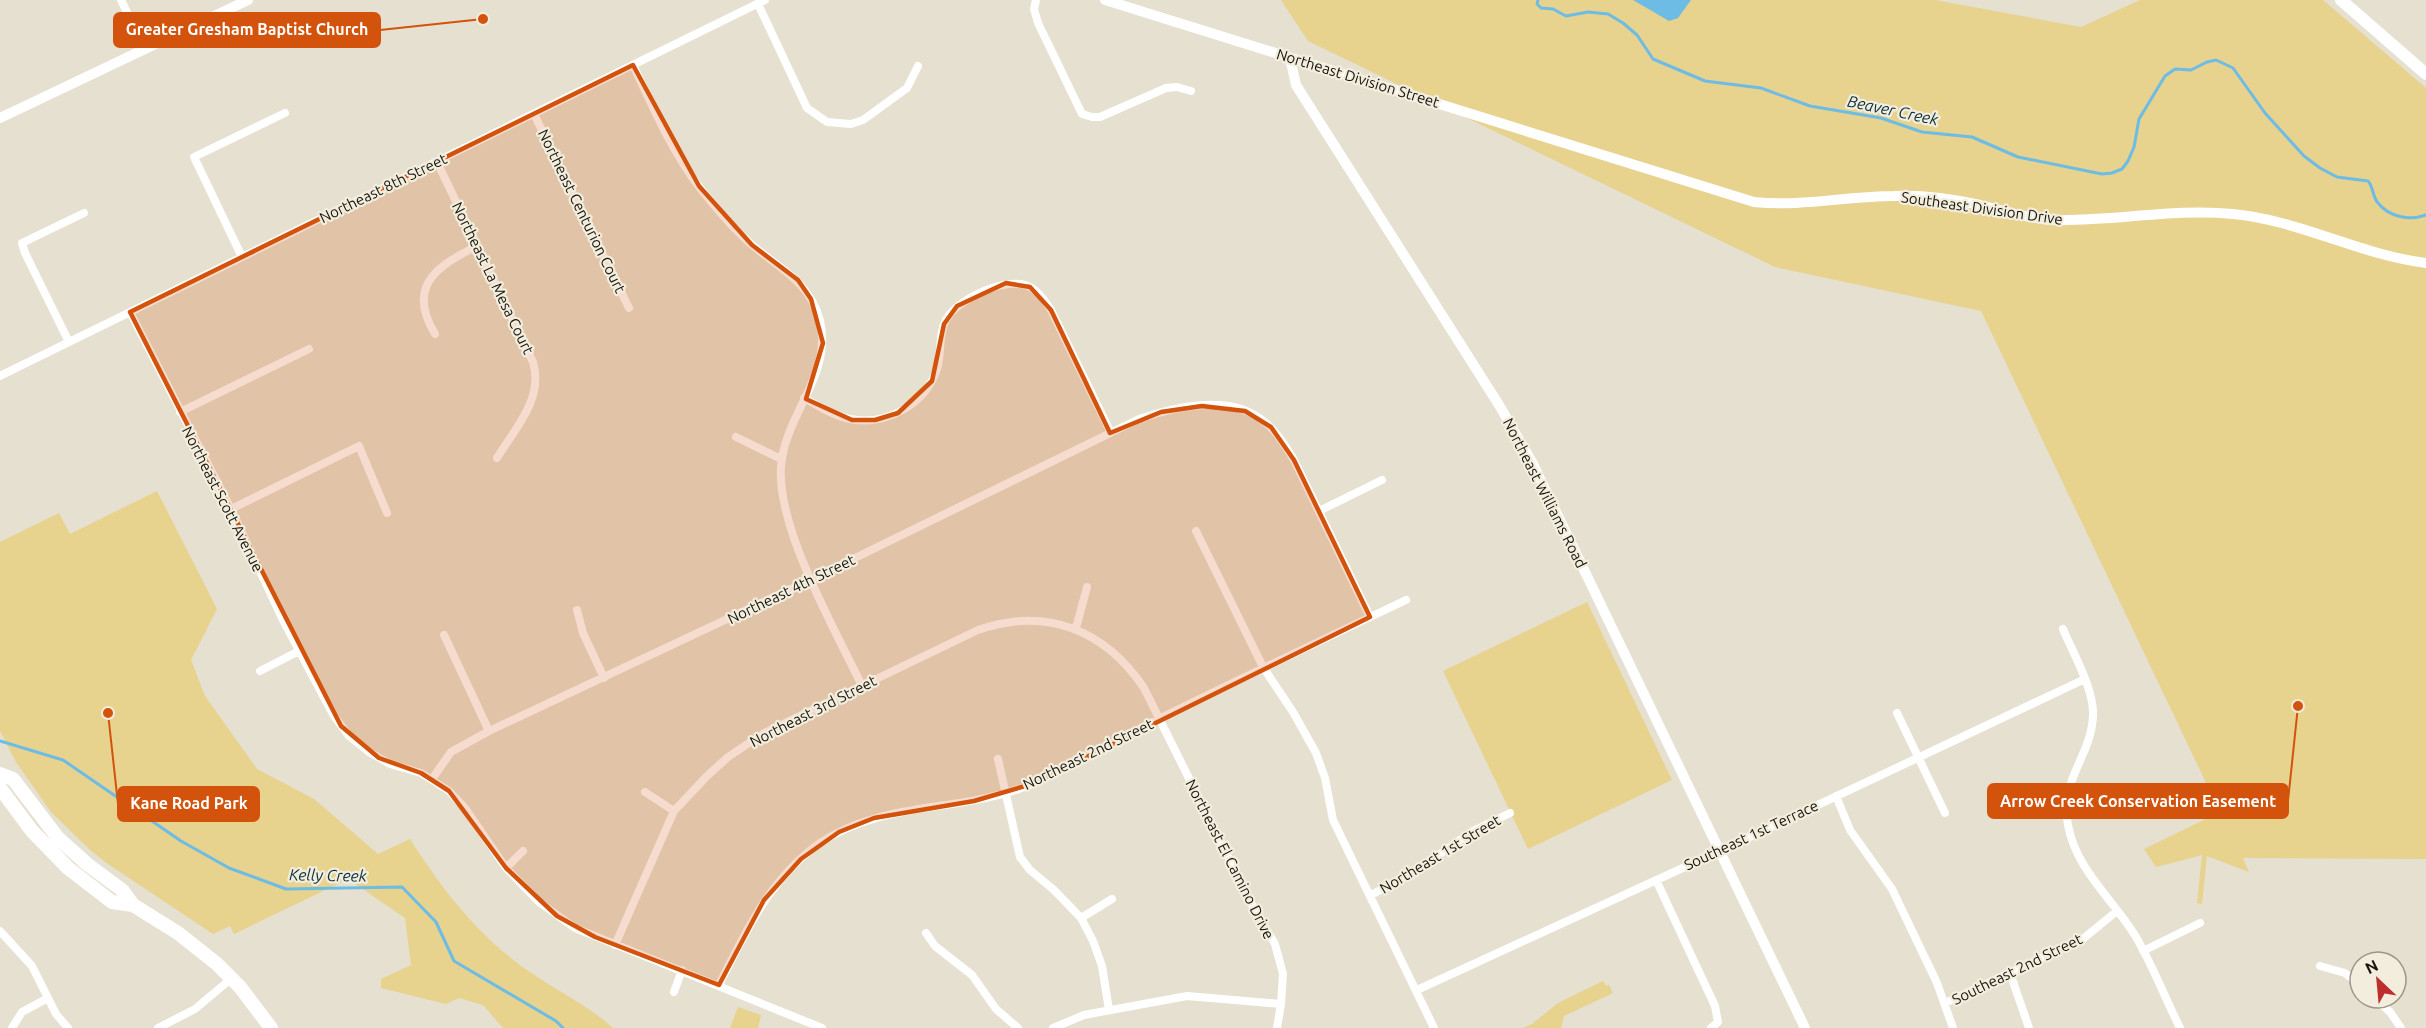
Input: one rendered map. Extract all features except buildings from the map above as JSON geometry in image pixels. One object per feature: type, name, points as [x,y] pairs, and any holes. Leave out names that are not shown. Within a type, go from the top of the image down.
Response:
[{"type":"main road","points":[[2341,0],[2426,74]]},
{"type":"main road","points":[[0,774],[13,779],[58,838],[87,864],[122,890],[133,905],[194,945],[232,978],[271,1028]]},
{"type":"main road","points":[[0,788],[32,831],[68,868],[112,902],[133,905]]},
{"type":"street","points":[[121,0],[145,50]]},
{"type":"street","points":[[0,118],[248,0]]},
{"type":"street","points":[[1036,0],[1034,9],[1038,23],[1082,114],[1100,117],[1166,88],[1177,87],[1191,91]]},
{"type":"street","name":"Northeast Division Street","points":[[1105,0],[1610,158]]},
{"type":"street","points":[[761,2],[807,108],[827,122],[851,124],[863,120],[907,88],[918,66]]},
{"type":"street","name":"Northeast 8th Street","points":[[0,376],[761,2]]},
{"type":"street","name":"Northeast Williams Road","points":[[1290,58],[1296,85],[1528,455],[1805,1028]]},
{"type":"street","points":[[633,65],[670,141],[699,186],[752,245],[798,280],[811,299],[820,320],[823,343],[819,366],[790,428],[781,459],[782,490],[790,528],[862,686]]},
{"type":"street","points":[[242,257],[194,157],[285,113]]},
{"type":"street","name":"Northeast Centurion Court","points":[[534,114],[629,308]]},
{"type":"street","name":"Southeast Division Drive","points":[[1610,158],[1754,202],[1917,197],[1959,201],[2052,220],[2191,213],[2233,214],[2276,221],[2389,256],[2426,263]]},
{"type":"street","name":"Northeast La Mesa Court","points":[[437,162],[533,362],[536,373],[534,396],[529,407],[496,458]]},
{"type":"street","points":[[69,342],[22,243],[84,213]]},
{"type":"street","points":[[435,334],[426,318],[424,306],[429,281],[447,262],[477,246]]},
{"type":"street","points":[[804,398],[840,417],[852,420],[875,420],[898,413],[918,400],[932,381],[940,359],[944,324],[957,306],[1006,283],[1018,282],[1030,287],[1041,296],[1051,310],[1111,433]]},
{"type":"street","name":"Northeast Scott Avenue","points":[[130,312],[317,686],[334,716],[359,744],[390,764],[411,768],[449,791],[465,808],[506,868],[539,902],[575,928],[822,1028]]},
{"type":"street","points":[[180,412],[309,349]]},
{"type":"street","name":"Northeast 4th Street","points":[[432,779],[451,752],[489,731],[812,579],[1139,419],[1161,411],[1216,406],[1245,411],[1258,416],[1283,441],[1370,617]]},
{"type":"street","points":[[736,437],[781,459]]},
{"type":"street","points":[[231,510],[359,446],[387,513]]},
{"type":"street","points":[[1319,510],[1382,480]]},
{"type":"street","points":[[1196,531],[1263,668],[1293,712],[1316,753],[1325,778],[1333,820],[1434,1028]]},
{"type":"street","points":[[1076,628],[1088,587]]},
{"type":"street","name":"Northeast 2nd Street","points":[[719,985],[764,900],[786,873],[819,844],[839,832],[874,818],[974,801],[1032,784],[1159,719],[1406,600]]},
{"type":"street","points":[[578,610],[583,633],[604,678]]},
{"type":"street","name":"Northeast 3rd Street","points":[[615,945],[674,811],[707,776],[740,748],[764,733],[990,626],[1013,621],[1037,620],[1076,628],[1113,652],[1130,669],[1144,688],[1159,719]]},
{"type":"street","points":[[2063,629],[2085,679],[2094,713],[2090,737],[2072,777],[2066,797],[2068,825],[2091,879],[2117,911],[2143,951],[2180,1028]]},
{"type":"street","points":[[444,635],[489,731]]},
{"type":"street","points":[[260,671],[299,651]]},
{"type":"street","name":"Southeast 1st Terrace","points":[[1417,990],[2085,679]]},
{"type":"street","points":[[1897,713],[1945,813]]},
{"type":"street","name":"Northeast El Camino Drive","points":[[1159,719],[1252,905],[1275,944],[1283,974],[1277,1028]]},
{"type":"street","points":[[998,759],[1020,857],[1030,870],[1054,890],[1081,918],[1102,966],[1109,1010]]},
{"type":"street","points":[[645,792],[674,811]]},
{"type":"street","points":[[1836,796],[1850,830],[1892,889],[1945,1003],[1953,1028]]},
{"type":"street","name":"Northeast 1st Street","points":[[1371,895],[1409,875],[1473,831],[1510,813]]},
{"type":"street","points":[[506,868],[523,850]]},
{"type":"street","points":[[1656,880],[1715,1006],[1714,1025]]},
{"type":"street","points":[[1081,918],[1112,899]]},
{"type":"street","name":"Southeast 2nd Street","points":[[1945,1003],[2084,938],[2117,911]]},
{"type":"street","points":[[2143,951],[2200,923]]},
{"type":"street","points":[[0,932],[32,966],[56,1014],[68,1028]]},
{"type":"street","points":[[926,933],[935,946],[972,975],[996,1009],[1018,1028]]},
{"type":"street","points":[[2320,966],[2348,975]]},
{"type":"street","points":[[674,992],[682,970]]},
{"type":"street","points":[[2010,973],[2028,1028]]},
{"type":"street","points":[[158,1028],[195,1009],[232,978]]},
{"type":"street","points":[[1053,1028],[1071,1019],[1187,996],[1281,1004]]},
{"type":"street","points":[[12,1028],[22,1012],[48,998]]},
{"type":"street","points":[[2388,1010],[2401,1028]]},
{"type":"highlighted area","points":[[633,65],[699,186],[752,245],[798,280],[811,299],[823,343],[806,399],[852,420],[875,420],[898,413],[932,381],[944,324],[957,306],[1006,283],[1030,287],[1051,310],[1110,433],[1161,412],[1202,406],[1245,411],[1271,427],[1294,460],[1370,617],[1032,784],[974,801],[874,818],[839,832],[801,859],[764,900],[719,985],[595,937],[557,916],[506,868],[449,791],[421,773],[379,758],[341,726],[130,312]]},
{"type":"shaded area","points":[[1281,0],[1935,0],[2081,27],[2140,0],[2323,0],[2426,88],[2426,859],[2243,858],[2249,872],[2207,856],[2202,904],[2197,903],[2202,855],[2156,867],[2144,849],[2220,812],[1981,311],[1775,267],[1308,41]]},
{"type":"shaded area","points":[[157,491],[217,609],[191,660],[205,696],[257,769],[314,799],[378,854],[410,839],[450,896],[496,946],[613,1028],[503,1028],[483,1005],[459,998],[446,1004],[381,988],[381,979],[411,965],[405,918],[348,879],[234,934],[230,926],[213,934],[105,862],[51,812],[16,762],[0,731],[0,542],[59,513],[70,534]]},
{"type":"shaded area","points":[[1587,602],[1672,780],[1528,849],[1443,671]]},
{"type":"shaded area","points":[[1603,981],[1606,986],[1609,985],[1613,993],[1564,1016],[1561,1028],[1523,1028],[1532,1024],[1558,1003]]},
{"type":"shaded area","points":[[738,1007],[761,1015],[758,1028],[730,1028]]},
{"type":"water","points":[[1633,0],[1691,0],[1678,18],[1669,21]]},
{"type":"waterway","name":"Beaver Creek","points":[[1538,0],[1537,4],[1541,8],[1553,9],[1566,16],[1588,12],[1608,14],[1637,35],[1653,59],[1705,81],[1761,88],[1810,106],[1881,118],[1922,132],[1972,137],[2018,157],[2102,174],[2122,169],[2128,161],[2134,147],[2139,119],[2165,76],[2175,69],[2191,70],[2216,60],[2233,68],[2265,113],[2304,156],[2320,168],[2337,177],[2368,181],[2378,203],[2394,215],[2407,218],[2426,215]]},
{"type":"waterway","name":"Kelly Creek","points":[[0,741],[63,760],[181,841],[229,868],[286,889],[402,887],[436,922],[454,961],[556,1021],[563,1028]]},
{"type":"place","name":"Greater Gresham Baptist Church","points":[[483,19]]},
{"type":"place","name":"Arrow Creek Conservation Easement","points":[[2298,706]]},
{"type":"place","name":"Kane Road Park","points":[[108,713]]}]
